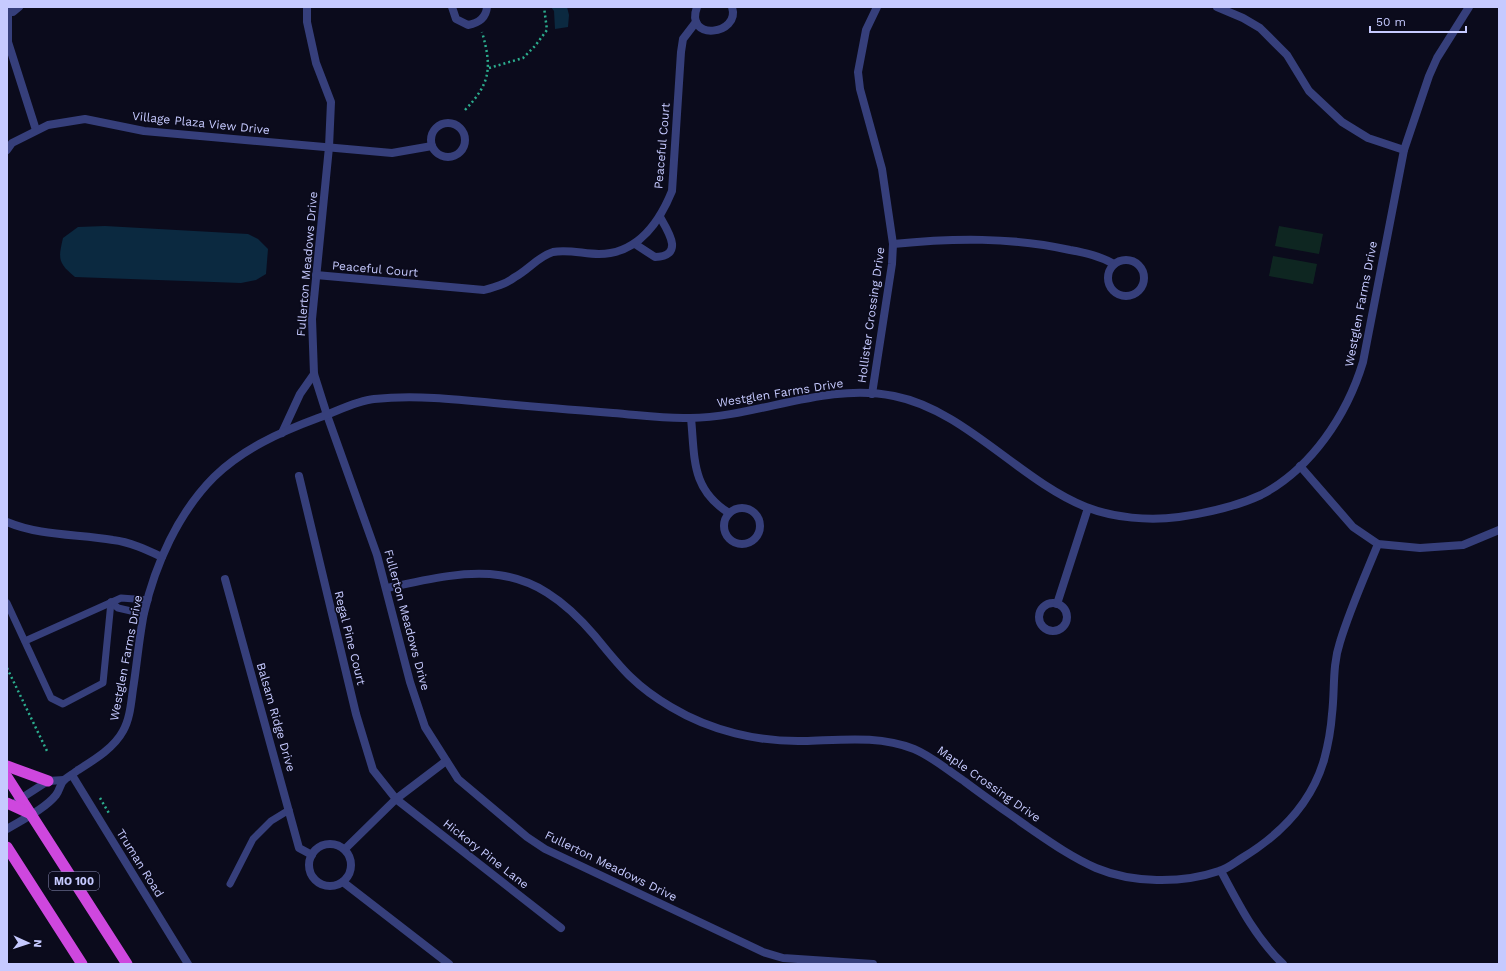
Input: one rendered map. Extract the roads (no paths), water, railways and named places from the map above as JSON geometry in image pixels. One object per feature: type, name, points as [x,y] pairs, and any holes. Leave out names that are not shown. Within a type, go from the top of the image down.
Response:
[{"type":"highway","points":[[7,766],[48,781]]},
{"type":"highway","name":"MO 100","points":[[7,777],[127,964]]},
{"type":"highway","points":[[8,805],[31,814]]},
{"type":"highway","name":"MO 100","points":[[7,847],[82,964]]},
{"type":"highway","points":[[7,864],[24,873]]},
{"type":"street","points":[[20,7],[7,12],[8,42],[36,130]]},
{"type":"street","name":"Fullerton Meadows Drive","points":[[307,7],[306,22],[316,63],[331,102],[329,147],[312,319],[314,374],[327,415],[375,548],[387,588],[410,682],[425,727],[458,779],[527,838],[559,856],[763,952],[783,958],[874,964]]},
{"type":"street","points":[[452,7],[456,19],[468,25],[481,20],[485,15],[487,7]]},
{"type":"street","points":[[697,7],[694,15],[696,22],[701,28],[710,31],[724,28],[732,17],[732,7]]},
{"type":"street","name":"Hollister Crossing Drive","points":[[872,394],[892,264],[893,244],[882,169],[860,89],[858,72],[866,30],[877,7]]},
{"type":"street","points":[[1217,7],[1243,18],[1265,32],[1287,55],[1309,91],[1342,122],[1368,138],[1404,150]]},
{"type":"street","name":"Westglen Farms Drive","points":[[48,781],[64,780],[72,775],[110,746],[123,731],[130,710],[144,614],[148,600],[162,557],[192,503],[213,478],[237,459],[282,433],[367,400],[410,396],[691,418],[837,395],[872,394],[894,396],[933,410],[969,430],[1002,456],[1059,494],[1088,508],[1144,519],[1195,515],[1242,503],[1265,493],[1300,466],[1331,432],[1350,399],[1363,362],[1404,150],[1432,70],[1469,7]]},
{"type":"street","name":"Peaceful Court","points":[[316,275],[484,290],[500,286],[515,278],[542,258],[553,252],[612,253],[626,249],[635,244],[649,232],[660,217],[672,191],[681,52],[683,39],[696,22]]},
{"type":"street","name":"Village Plaza View Drive","points":[[7,150],[12,143],[48,125],[85,119],[144,131],[392,153],[432,146]]},
{"type":"street","points":[[441,124],[455,124],[460,127],[464,133],[466,140],[464,147],[454,156],[441,156],[432,146],[432,133],[436,127],[441,124]]},
{"type":"street","points":[[635,244],[655,257],[665,255],[669,251],[672,246],[672,237],[660,217]]},
{"type":"street","points":[[893,244],[943,239],[1027,243],[1101,257],[1114,264]]},
{"type":"street","points":[[1127,260],[1134,262],[1139,266],[1143,272],[1144,279],[1138,292],[1132,296],[1125,296],[1112,290],[1108,284],[1107,277],[1114,264],[1127,260]]},
{"type":"street","points":[[282,433],[300,394],[314,374]]},
{"type":"street","points":[[691,418],[697,472],[700,482],[715,504],[729,513]]},
{"type":"street","points":[[1300,466],[1353,527],[1378,544],[1420,548],[1463,545],[1499,530]]},
{"type":"street","name":"Regal Pine Court","points":[[299,476],[356,714],[374,770],[396,799]]},
{"type":"street","points":[[741,508],[752,511],[757,515],[760,528],[755,539],[750,543],[739,544],[728,538],[723,526],[725,518],[729,513],[741,508]]},
{"type":"street","points":[[1057,604],[1088,508]]},
{"type":"street","points":[[7,522],[28,529],[114,540],[130,544],[162,557]]},
{"type":"street","name":"Maple Crossing Drive","points":[[387,588],[448,575],[472,573],[499,574],[524,580],[552,596],[574,614],[621,670],[644,690],[691,719],[713,727],[760,739],[800,741],[856,739],[891,741],[916,750],[937,760],[960,779],[1063,851],[1096,868],[1116,875],[1173,880],[1221,871],[1259,848],[1279,832],[1305,801],[1323,764],[1327,748],[1332,714],[1334,675],[1340,642],[1378,544]]},
{"type":"street","name":"Balsam Ridge Drive","points":[[225,579],[299,848],[312,855]]},
{"type":"street","points":[[345,849],[396,799],[446,761]]},
{"type":"street","name":"Truman Road","points":[[72,775],[188,964]]},
{"type":"street","name":"Westglen Farms Drive","points":[[7,829],[31,814],[55,796],[64,780]]},
{"type":"street","points":[[8,805],[21,799],[48,781]]},
{"type":"street","name":"Hickory Pine Lane","points":[[396,799],[561,928]]},
{"type":"street","points":[[328,844],[335,844],[345,849],[351,862],[351,870],[343,882],[329,886],[317,881],[310,869],[312,855],[321,846],[328,844]]},
{"type":"street","points":[[1221,871],[1249,924],[1266,948],[1282,964]]},
{"type":"street","points":[[343,882],[449,964]]},
{"type":"lane","points":[[25,641],[121,598],[148,600]]},
{"type":"lane","points":[[111,602],[118,608],[144,614]]},
{"type":"lane","points":[[7,603],[51,698],[63,704],[104,683],[111,602]]},
{"type":"lane","points":[[230,884],[253,839],[272,821],[289,810]]},
{"type":"water","points":[[551,7],[567,7],[569,15],[568,27],[555,29],[554,11]]},
{"type":"water","points":[[105,226],[248,234],[258,239],[268,249],[266,274],[256,280],[241,283],[75,277],[62,264],[60,251],[63,238],[78,227]]}]
